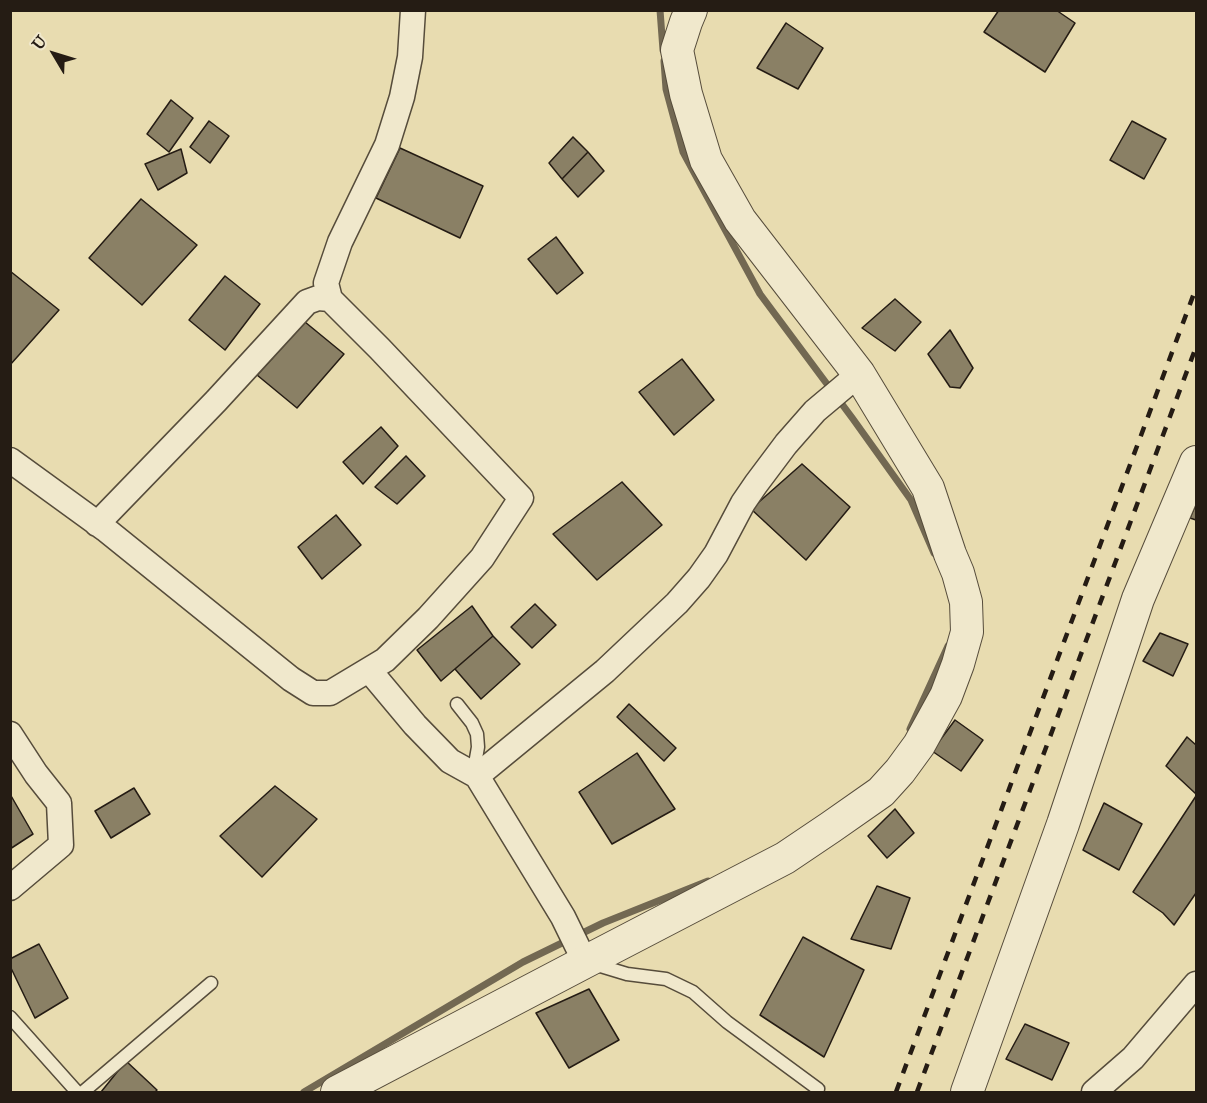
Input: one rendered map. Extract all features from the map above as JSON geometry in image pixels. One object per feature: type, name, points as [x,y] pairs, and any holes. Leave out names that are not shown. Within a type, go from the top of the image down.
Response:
[{"type":"street","points":[[10,460],[97,524],[291,679],[313,693],[330,693],[385,660],[428,618],[482,558],[521,498],[330,299],[326,283],[340,242],[387,145],[402,97],[410,57],[413,10]]},
{"type":"street","points":[[337,1092],[582,955],[785,858],[881,792],[919,745],[946,696],[958,664],[967,632],[966,602],[928,488],[740,220],[706,160],[686,94],[677,50],[691,10]]},
{"type":"street","points":[[97,524],[216,401],[307,302],[318,298],[330,299]]},
{"type":"street","points":[[477,776],[605,671],[677,603],[716,554],[743,503],[756,484],[815,411],[852,380]]},
{"type":"street","points":[[967,1092],[1063,824],[1138,599],[1197,462]]},
{"type":"street","points":[[369,670],[415,725],[450,761],[477,776],[563,917],[582,955]]},
{"type":"street","points":[[10,734],[36,774],[59,803],[61,846],[10,888]]},
{"type":"street","points":[[1094,1092],[1133,1058],[1197,984]]},
{"type":"lane","points":[[457,704],[472,723],[477,734],[478,747],[475,764],[477,776]]},
{"type":"lane","points":[[582,955],[627,974],[666,979],[693,992],[727,1022],[818,1089],[817,1092]]},
{"type":"lane","points":[[83,1092],[211,983]]},
{"type":"lane","points":[[10,1017],[78,1092]]},
{"type":"building","points":[[999,10],[1056,10],[1075,23],[1045,72],[984,32]]},
{"type":"building","points":[[786,23],[823,48],[798,89],[757,68]]},
{"type":"building","points":[[171,100],[193,118],[169,152],[147,134]]},
{"type":"building","points":[[209,121],[229,136],[210,163],[190,147]]},
{"type":"building","points":[[1132,121],[1166,139],[1144,179],[1110,160]]},
{"type":"building","points":[[573,137],[588,152],[562,179],[549,163]]},
{"type":"building","points":[[400,148],[483,186],[460,238],[376,198]]},
{"type":"building","points":[[181,149],[187,173],[158,190],[145,164]]},
{"type":"building","points":[[588,152],[604,171],[578,197],[562,179]]},
{"type":"building","points":[[141,199],[197,245],[142,305],[89,258]]},
{"type":"building","points":[[556,237],[583,273],[557,294],[528,259]]},
{"type":"building","points":[[10,271],[59,310],[10,365]]},
{"type":"building","points":[[225,276],[260,304],[225,350],[189,320]]},
{"type":"building","points":[[895,299],[921,322],[895,351],[862,328]]},
{"type":"building","points":[[305,322],[344,354],[297,408],[257,375]]},
{"type":"building","points":[[950,330],[973,368],[960,388],[950,387],[928,354]]},
{"type":"building","points":[[682,359],[714,400],[674,435],[639,392]]},
{"type":"building","points":[[381,427],[398,446],[363,484],[343,462]]},
{"type":"building","points":[[406,456],[425,476],[397,504],[375,487]]},
{"type":"building","points":[[802,464],[850,507],[806,560],[751,509]]},
{"type":"building","points":[[622,482],[662,525],[597,580],[553,534]]},
{"type":"building","points":[[1196,504],[1196,520],[1190,518]]},
{"type":"building","points":[[336,515],[361,545],[322,579],[298,547]]},
{"type":"building","points":[[535,604],[556,625],[532,648],[511,627]]},
{"type":"building","points":[[472,606],[493,636],[441,681],[417,650]]},
{"type":"building","points":[[1160,633],[1188,644],[1173,676],[1143,661]]},
{"type":"building","points":[[493,636],[520,664],[481,699],[455,669]]},
{"type":"building","points":[[629,704],[676,748],[664,761],[617,717]]},
{"type":"building","points":[[955,720],[983,740],[961,771],[932,751]]},
{"type":"building","points":[[1187,737],[1196,745],[1196,794],[1166,766]]},
{"type":"building","points":[[637,753],[675,809],[612,844],[579,792]]},
{"type":"building","points":[[275,786],[317,819],[262,877],[220,836]]},
{"type":"building","points":[[134,788],[150,814],[111,838],[95,811]]},
{"type":"building","points":[[10,794],[33,834],[10,849]]},
{"type":"building","points":[[1196,796],[1196,893],[1174,925],[1163,913],[1133,892]]},
{"type":"building","points":[[1104,803],[1142,824],[1119,870],[1083,850]]},
{"type":"building","points":[[895,809],[914,833],[887,858],[868,836]]},
{"type":"building","points":[[877,886],[910,898],[891,949],[851,939]]},
{"type":"building","points":[[803,937],[864,970],[824,1057],[760,1015]]},
{"type":"building","points":[[39,944],[68,998],[35,1018],[10,966],[10,959]]},
{"type":"building","points":[[589,989],[619,1040],[569,1068],[536,1013]]},
{"type":"building","points":[[1025,1024],[1069,1043],[1052,1080],[1006,1059]]},
{"type":"building","points":[[126,1061],[157,1090],[155,1092],[101,1092]]},
{"type":"waterway","points":[[660,10],[663,50]]},
{"type":"waterway","points":[[664,61],[666,89],[683,152],[760,294],[911,500],[934,553]]},
{"type":"waterway","points":[[910,729],[948,646]]},
{"type":"waterway","points":[[304,1092],[523,962],[603,923],[708,881]]},
{"type":"railway","points":[[896,1092],[1196,288]]},
{"type":"railway","points":[[917,1092],[1196,347]]}]
